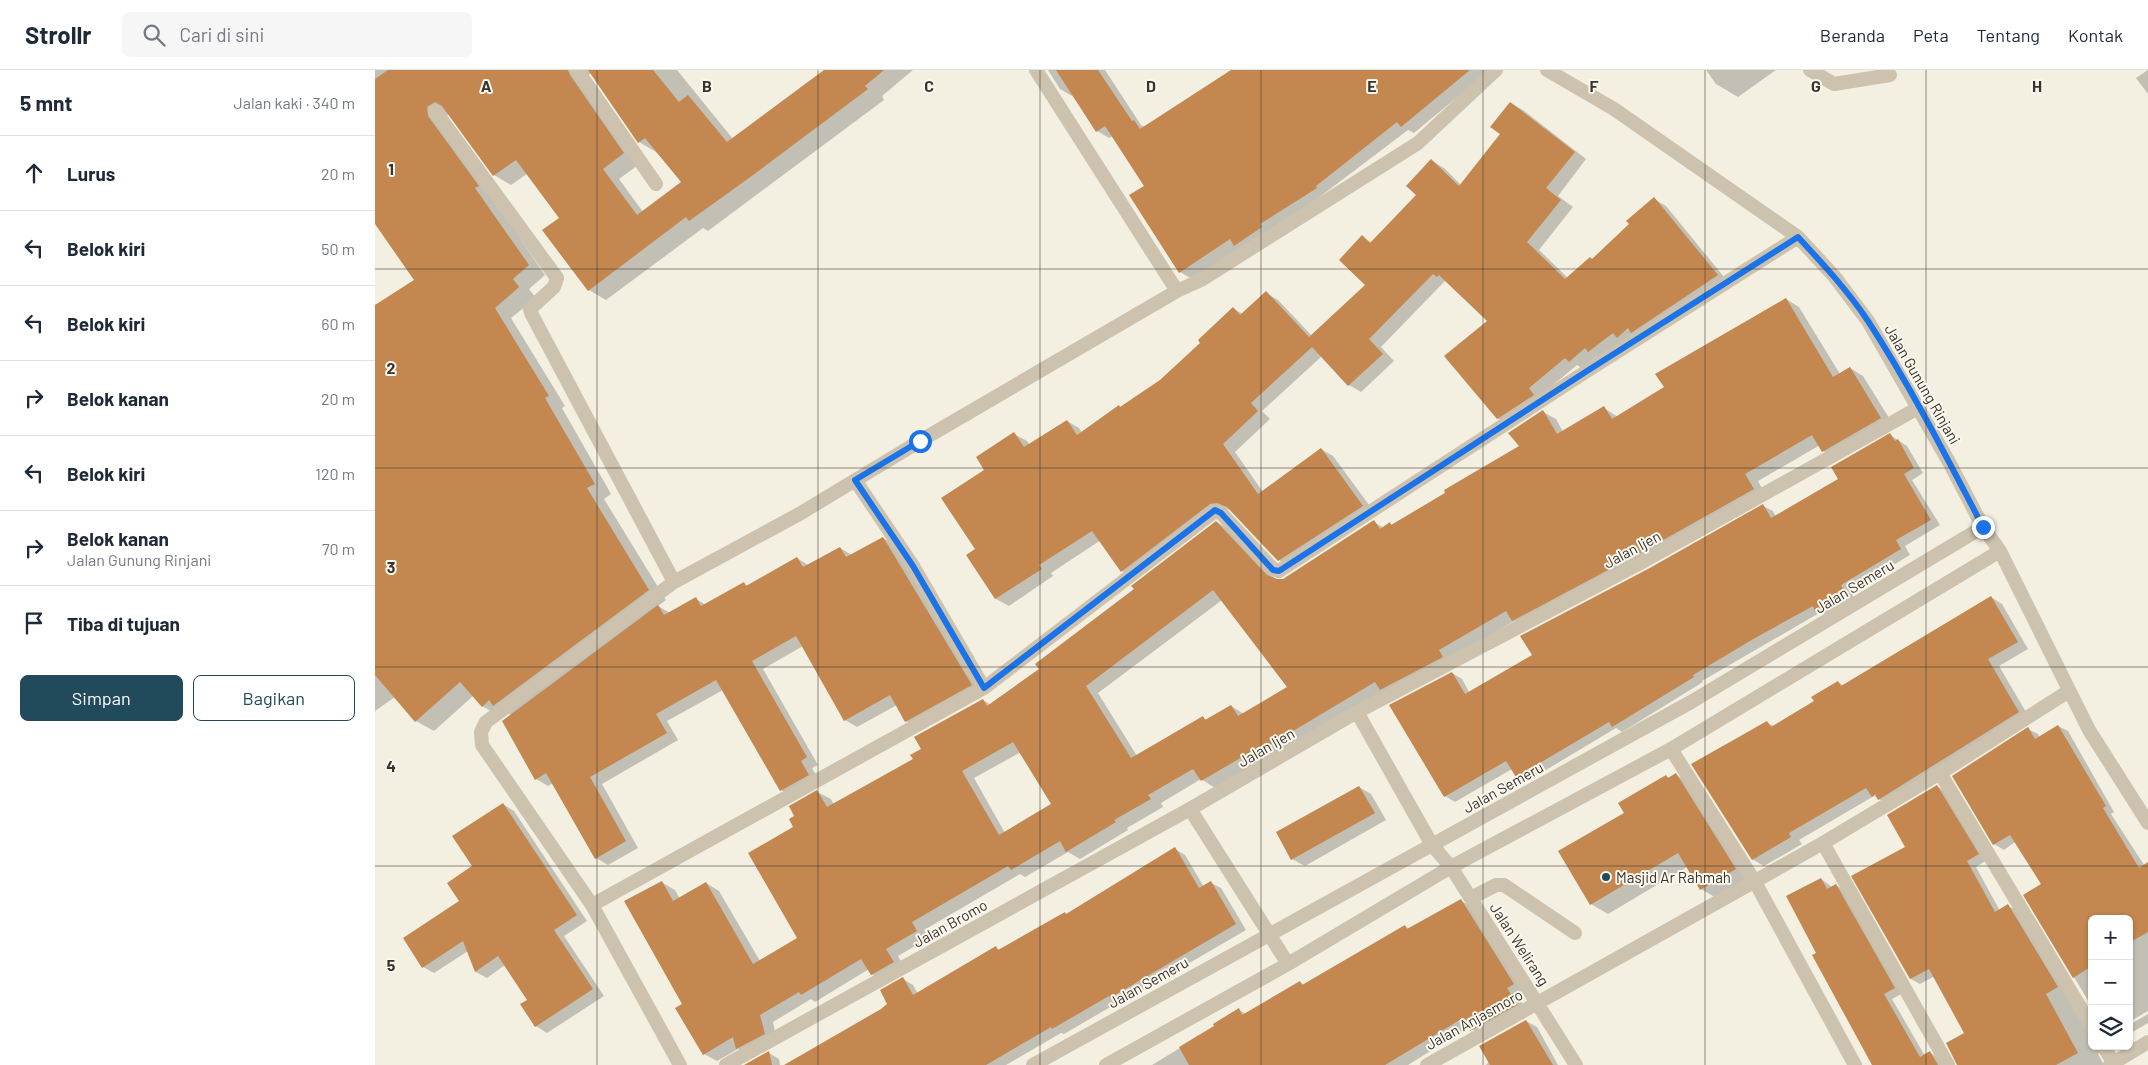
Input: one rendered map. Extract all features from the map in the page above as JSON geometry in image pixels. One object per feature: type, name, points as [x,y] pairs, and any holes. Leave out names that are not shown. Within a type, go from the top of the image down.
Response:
[{"type":"street","points":[[577,70],[657,184]]},
{"type":"street","points":[[1036,70],[1177,291]]},
{"type":"street","points":[[680,1065],[592,905],[482,745],[481,732],[486,722],[514,699],[674,582],[801,513],[1177,291],[1201,280],[1418,143],[1496,70]]},
{"type":"street","name":"Jalan Gunung Rinjani","points":[[1547,70],[1614,109],[1798,237],[1834,276],[1868,321],[1919,408],[1983,527],[2000,551],[2089,730],[2148,823]]},
{"type":"street","points":[[1811,70],[1834,84],[1890,75]]},
{"type":"street","points":[[435,111],[557,278],[554,287],[531,309],[531,313],[674,582]]},
{"type":"street","points":[[592,905],[984,688],[1215,510],[1221,513],[1273,570],[1279,571],[1587,371],[1798,237]]},
{"type":"street","name":"Jalan Ijen","points":[[1190,809],[1357,712],[1644,561],[1919,408]]},
{"type":"street","points":[[855,480],[913,566],[984,688]]},
{"type":"street","name":"Jalan Semeru","points":[[1033,1065],[1054,1060],[1270,934],[1691,702],[1983,527]]},
{"type":"street","points":[[1106,1065],[1288,964],[1451,867],[1671,749],[2000,551]]},
{"type":"street","name":"Jalan Anjasmoro","points":[[1427,1065],[1823,843],[1940,773],[2069,691]]},
{"type":"street","points":[[1357,712],[1432,845]]},
{"type":"street","points":[[1671,749],[1755,882],[1855,1065]]},
{"type":"street","points":[[1940,773],[2088,1020]]},
{"type":"street","points":[[1190,809],[1288,964]]},
{"type":"street","name":"Jalan Bromo","points":[[726,1065],[1190,809]]},
{"type":"street","points":[[1823,843],[1948,1065]]},
{"type":"street","name":"Jalan Welirang","points":[[1432,845],[1451,867],[1576,1065]]},
{"type":"street","points":[[1471,898],[1496,885],[1503,885],[1575,933]]},
{"type":"street","points":[[2105,1050],[2113,1064],[2148,1042]]},
{"type":"building","points":[[388,70],[568,70],[624,153],[603,169],[637,215],[681,182],[645,138],[638,143],[588,70],[653,70],[679,102],[688,95],[727,142],[824,70],[884,70],[865,86],[868,89],[749,178],[689,221],[686,217],[588,291],[542,230],[559,218],[516,160],[493,176],[442,106],[435,102],[427,107],[428,116],[479,186],[475,188],[529,265],[513,279],[519,287],[495,308],[549,396],[545,398],[595,484],[587,488],[649,590],[493,706],[489,700],[482,707],[460,682],[415,722],[375,675],[375,305],[414,280],[375,224],[375,79]]},
{"type":"building","points":[[1056,70],[1098,70],[1132,121],[1134,120],[1140,129],[1231,70],[1470,70],[1401,127],[1397,122],[1316,186],[1317,188],[1260,224],[1262,227],[1234,246],[1230,239],[1179,273],[1129,195],[1144,186],[1105,126],[1096,132]]},
{"type":"building","points":[[1510,102],[1575,152],[1546,188],[1561,200],[1527,242],[1565,279],[1590,257],[1592,259],[1629,224],[1626,221],[1654,197],[1718,275],[1631,333],[1628,328],[1617,338],[1613,333],[1588,352],[1585,348],[1569,362],[1565,358],[1529,388],[1534,395],[1497,419],[1444,356],[1487,321],[1439,275],[1437,277],[1433,274],[1369,339],[1383,354],[1348,386],[1312,347],[1251,403],[1258,411],[1223,444],[1258,494],[1321,448],[1363,506],[1278,561],[1227,507],[1217,503],[1210,504],[1121,572],[1092,531],[1039,565],[1042,569],[995,599],[966,555],[975,549],[941,498],[984,470],[976,457],[1014,432],[1024,447],[1067,420],[1077,435],[1119,405],[1120,407],[1160,380],[1200,343],[1198,340],[1233,307],[1240,315],[1266,291],[1309,337],[1365,285],[1339,260],[1362,235],[1370,243],[1416,195],[1406,186],[1431,159],[1459,186],[1500,134],[1490,127]]},
{"type":"building","points":[[1786,298],[1833,377],[1850,367],[1881,418],[1822,452],[1812,435],[1745,474],[1754,489],[1640,553],[1512,621],[1506,611],[1439,650],[1443,657],[1380,690],[1375,682],[1263,749],[1261,746],[1201,781],[1193,769],[1148,795],[1151,799],[1114,820],[1116,822],[1066,852],[1060,841],[1011,870],[1008,866],[912,922],[917,931],[886,949],[894,962],[871,975],[861,959],[801,995],[799,992],[760,1015],[765,1034],[736,1049],[733,1037],[703,1055],[675,1008],[682,1004],[624,901],[662,881],[673,901],[706,882],[753,964],[797,938],[748,853],[793,827],[789,819],[794,816],[789,806],[817,790],[827,807],[913,759],[910,755],[921,749],[914,737],[983,699],[987,706],[1039,669],[1035,664],[1134,589],[1131,586],[1216,521],[1267,575],[1283,579],[1374,520],[1380,529],[1390,522],[1391,525],[1445,493],[1444,490],[1519,446],[1508,433],[1543,410],[1557,434],[1604,406],[1612,419],[1664,387],[1655,374]],"holes":[[[1213,590],[1287,687],[1238,716],[1231,705],[1205,720],[1203,716],[1131,758],[1086,686]],[[1013,742],[1051,804],[999,835],[962,771]]]},
{"type":"building","points":[[1890,433],[1895,441],[1898,439],[1914,468],[1904,474],[1931,520],[1896,540],[1901,549],[1841,585],[1845,593],[1815,611],[1813,606],[1755,638],[1612,727],[1609,722],[1516,777],[1506,761],[1444,797],[1389,705],[1452,672],[1465,694],[1532,655],[1520,636],[1648,569],[1763,504],[1771,518],[1838,479],[1831,467]]},
{"type":"building","points":[[883,537],[972,685],[905,722],[890,695],[844,721],[796,636],[752,661],[807,757],[801,761],[809,775],[780,791],[716,680],[656,714],[667,733],[590,777],[626,841],[595,859],[546,773],[535,780],[502,721],[658,605],[664,615],[696,597],[701,606],[744,582],[746,586],[797,557],[803,567],[840,547],[846,557]]},
{"type":"building","points":[[1991,596],[2018,642],[1988,659],[2019,712],[1878,800],[1875,794],[1872,797],[1866,788],[1789,833],[1791,837],[1752,860],[1691,764],[1767,721],[1771,727],[1814,701],[1811,697],[1838,681],[1841,686]]},
{"type":"building","points":[[2058,725],[2106,806],[2103,808],[2139,868],[2148,862],[2148,932],[2133,941],[2133,915],[2088,915],[2088,969],[2073,978],[2023,895],[2041,884],[2010,835],[1993,845],[1952,776],[2028,727],[2035,739]]},
{"type":"building","points":[[1676,773],[1736,869],[1700,890],[1678,853],[1590,905],[1558,851],[1624,813],[1618,803],[1666,775],[1668,778]]},
{"type":"building","points":[[1937,785],[1979,854],[1967,861],[1995,912],[2008,904],[2058,987],[2046,994],[2078,1053],[2056,1065],[1957,1065],[1946,1043],[1964,1033],[1929,969],[1910,979],[1851,876],[1905,847],[1887,815]]},
{"type":"building","points":[[1359,786],[1375,813],[1291,860],[1276,832]]},
{"type":"building","points":[[503,803],[577,915],[554,930],[593,989],[535,1027],[520,1004],[527,1000],[498,956],[475,972],[463,941],[422,968],[403,938],[459,901],[447,883],[472,866],[452,836]]},
{"type":"building","points":[[1175,847],[1199,888],[1211,881],[1236,924],[1110,998],[1109,996],[1052,1029],[1051,1027],[986,1065],[784,1065],[881,1009],[887,1004],[880,990],[903,977],[913,995],[996,946],[998,950],[1065,912],[1066,914]]},
{"type":"building","points":[[1821,878],[1827,889],[1836,884],[1895,988],[1884,994],[1920,1057],[1930,1051],[1938,1065],[1872,1065],[1812,955],[1816,953],[1786,896]]},
{"type":"building","points":[[1461,899],[1514,984],[1507,988],[1517,1005],[1470,1031],[1463,1018],[1385,1065],[1189,1065],[1179,1047],[1239,1008],[1242,1015],[1300,981],[1302,985],[1405,925],[1407,929]]},
{"type":"building","points":[[1526,1020],[1553,1065],[1490,1065],[1479,1046]]},
{"type":"building","points":[[769,1051],[772,1065],[744,1065]]},
{"type":"place","name":"Masjid Ar Rahmah","points":[[1606,877]]},
{"type":"route","points":[[920,441],[855,480],[913,566],[984,688],[1215,510],[1221,513],[1273,570],[1279,571],[1587,371],[1798,237],[1834,276],[1868,321],[1919,408],[1983,527]]}]
